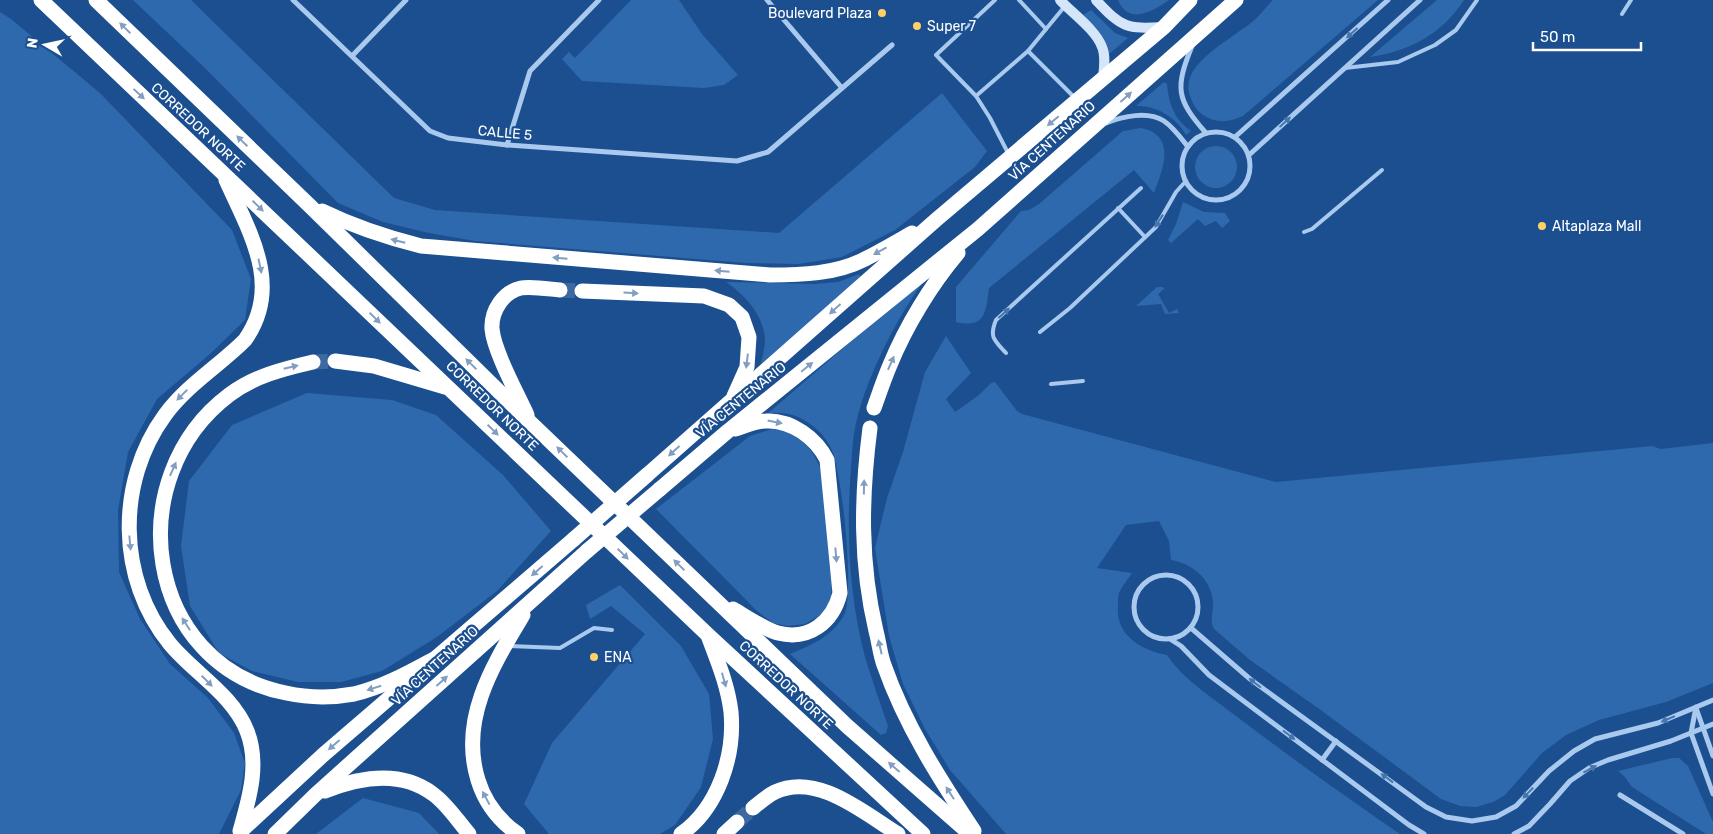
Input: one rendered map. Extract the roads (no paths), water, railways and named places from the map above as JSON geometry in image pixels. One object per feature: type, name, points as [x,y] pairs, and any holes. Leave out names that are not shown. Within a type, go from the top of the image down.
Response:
[{"type":"highway","points":[[34,0],[52,12]]},
{"type":"highway","name":"CORREDOR NORTE","points":[[41,0],[708,635],[922,834]]},
{"type":"highway","name":"CORREDOR NORTE","points":[[96,0],[310,206],[531,423],[847,726],[970,834]]},
{"type":"highway","name":"VÍA CENTENARIO","points":[[239,833],[323,755],[574,539],[938,219],[1164,26],[1190,0]]},
{"type":"highway","name":"VÍA CENTENARIO","points":[[275,834],[315,795],[587,551],[728,431],[978,228],[1236,0]]},
{"type":"highway","points":[[222,172],[257,251],[262,270],[262,303],[253,329],[245,340],[177,400],[154,432],[139,464],[130,504],[129,527],[134,572],[141,593],[153,618],[170,644],[239,715],[247,731],[252,746],[252,783],[239,833]]},
{"type":"highway","points":[[310,206],[353,226],[386,238],[421,246],[770,275],[798,275],[829,271],[863,260],[938,219]]},
{"type":"highway","points":[[874,408],[890,364],[920,309],[946,268],[978,228]]},
{"type":"highway","points":[[531,423],[497,349],[492,329],[494,310],[505,296],[521,288],[560,290]]},
{"type":"highway","points":[[582,291],[704,296],[729,305],[742,317],[749,337],[746,367],[732,400]]},
{"type":"highway","points":[[335,361],[374,366],[450,389]]},
{"type":"highway","points":[[312,362],[266,374],[230,394],[202,420],[187,440],[170,476],[160,521],[162,563],[175,606],[199,643],[214,660],[232,673],[252,683],[276,691],[315,697],[353,694],[395,680],[434,660]]},
{"type":"highway","points":[[714,599],[777,633],[797,635],[812,631],[822,625],[830,617],[837,605],[840,593],[827,460],[821,447],[800,430],[765,420],[728,431]]},
{"type":"highway","points":[[870,428],[864,470],[864,569],[884,663],[903,711],[932,766],[976,834]]},
{"type":"highway","points":[[518,834],[495,813],[486,800],[480,786],[472,753],[474,718],[485,685],[504,646],[530,602]]},
{"type":"highway","points":[[681,834],[699,818],[709,804],[718,788],[730,749],[731,711],[727,690],[708,635]]},
{"type":"highway","points":[[315,795],[344,783],[358,780],[392,778],[404,780],[433,794],[445,805],[469,834]]},
{"type":"highway","points":[[753,808],[776,791],[807,786],[844,800],[898,834]]},
{"type":"highway","points":[[724,834],[737,822]]},
{"type":"street","name":"CALLE 5","points":[[293,0],[430,131],[448,138],[507,145],[737,161],[768,152],[842,88]]},
{"type":"street","points":[[352,56],[406,0]]},
{"type":"street","points":[[507,145],[530,71],[599,0]]},
{"type":"street","points":[[767,0],[842,88],[892,44]]},
{"type":"street","points":[[1096,0],[1113,19],[1124,25],[1140,28],[1164,26]]},
{"type":"street","points":[[1236,137],[1388,0]]},
{"type":"street","points":[[1249,155],[1420,0]]},
{"type":"street","points":[[1063,3],[1097,37],[1103,48],[1103,78]]},
{"type":"street","points":[[1196,35],[1182,74],[1181,98],[1188,113],[1206,133]]},
{"type":"street","points":[[1090,129],[1129,116],[1150,116],[1163,120],[1188,147]]},
{"type":"street","points":[[1226,132],[1236,137],[1244,145],[1249,155],[1250,172],[1247,181],[1235,194],[1225,199],[1213,200],[1202,197],[1192,190],[1182,169],[1183,158],[1188,147],[1196,138],[1206,133],[1226,132]]},
{"type":"street","points":[[1166,575],[1176,576],[1185,581],[1192,589],[1198,608],[1196,619],[1191,628],[1170,639],[1150,635],[1136,619],[1135,599],[1139,589],[1146,582],[1166,575]]},
{"type":"street","points":[[1191,628],[1250,679],[1426,807],[1446,817],[1472,821],[1496,817],[1516,806],[1549,771],[1574,751],[1595,739],[1658,723],[1713,700]]},
{"type":"street","points":[[1170,639],[1180,646],[1209,675],[1409,825],[1424,834]]},
{"type":"street","points":[[1696,707],[1713,756]]},
{"type":"street","points":[[1696,707],[1691,733],[1713,794]]},
{"type":"street","points":[[1514,834],[1529,826],[1570,780],[1589,768],[1713,724]]},
{"type":"street","points":[[1322,760],[1336,741]]},
{"type":"street","points":[[1620,795],[1683,834]]},
{"type":"lane","points":[[995,0],[936,55],[976,96],[990,118],[1010,157]]},
{"type":"lane","points":[[1019,0],[1046,29]]},
{"type":"lane","points":[[1343,68],[1398,62],[1435,45],[1456,30],[1477,0]]},
{"type":"lane","points":[[1622,14],[1631,0]]},
{"type":"lane","points":[[976,96],[1028,51],[1046,29],[1063,3]]},
{"type":"lane","points":[[1028,51],[1077,100]]},
{"type":"lane","points":[[1304,232],[1312,229],[1382,170]]},
{"type":"lane","points":[[1040,332],[1070,308],[1156,227],[1176,192],[1186,180]]},
{"type":"lane","points":[[1006,353],[993,340],[992,329],[996,320],[1141,188]]},
{"type":"lane","points":[[1118,208],[1145,237]]},
{"type":"lane","points":[[1051,384],[1083,381]]},
{"type":"lane","points":[[504,646],[560,648],[594,628],[612,630]]},
{"type":"tunnel","points":[[560,290],[582,291]]},
{"type":"tunnel","points":[[313,362],[335,361]]},
{"type":"tunnel","points":[[737,822],[753,808]]},
{"type":"place","name":"Boulevard Plaza","points":[[882,13]]},
{"type":"place","name":"Super 7","points":[[917,26]]},
{"type":"place","name":"Altaplaza Mall","points":[[1542,226]]},
{"type":"place","name":"ENA","points":[[594,657]]}]
